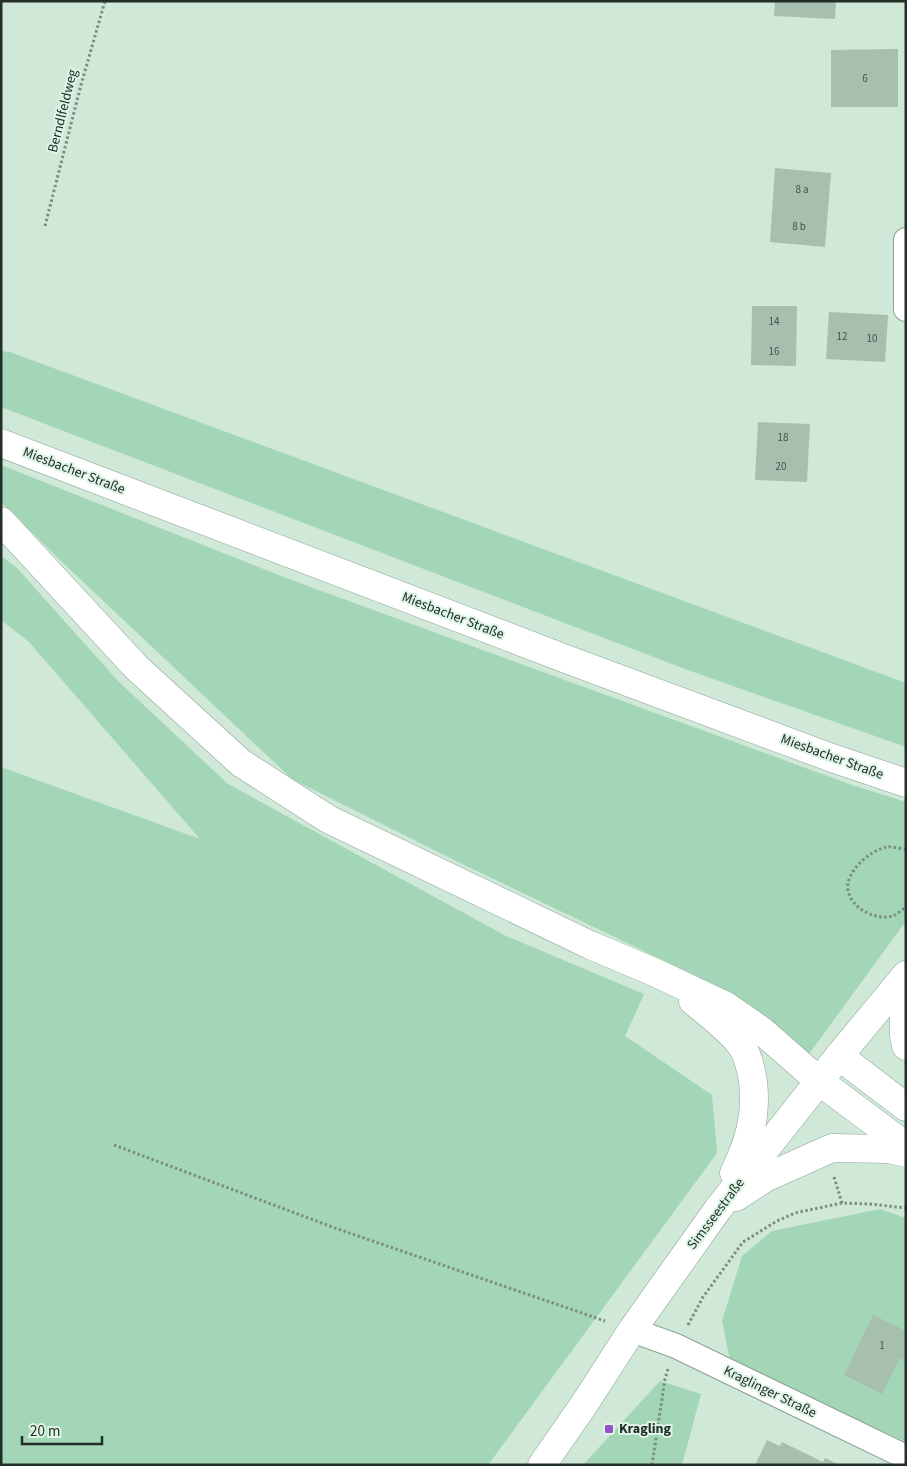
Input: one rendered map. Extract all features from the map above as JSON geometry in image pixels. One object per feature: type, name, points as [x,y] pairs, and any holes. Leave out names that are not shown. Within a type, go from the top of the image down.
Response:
[{"type":"main road","name":"Miesbacher Straße","points":[[1,443],[575,662],[832,758],[906,783]]},
{"type":"main road","points":[[1,521],[136,667],[240,763],[328,819],[590,945],[654,972],[726,1006],[762,1031],[819,1081],[906,1146]]},
{"type":"main road","points":[[654,972],[698,1005],[725,1029],[741,1046],[751,1068],[754,1121],[745,1150],[718,1209]]},
{"type":"main road","points":[[905,977],[904,1035],[906,1046]]},
{"type":"main road","name":"Simsseestraße","points":[[542,1465],[632,1330],[718,1209],[839,1056],[905,977]]},
{"type":"main road","points":[[839,1056],[906,1107]]},
{"type":"main road","points":[[718,1209],[765,1178],[832,1148],[889,1149],[906,1153]]},
{"type":"street","points":[[906,240],[906,309]]},
{"type":"street","name":"Kraglinger Straße","points":[[632,1330],[676,1346],[906,1457]]},
{"type":"path","name":"Berndlfeldweg","points":[[45,226],[80,85],[105,1]]},
{"type":"path","points":[[906,849],[887,847],[868,855],[852,871],[848,889],[853,903],[872,916],[892,916],[906,908]]},
{"type":"path","points":[[114,1145],[335,1228],[559,1307],[632,1330]]},
{"type":"path","points":[[652,1465],[665,1379],[676,1346],[703,1297],[743,1242],[777,1221],[795,1214],[842,1203],[906,1208]]},
{"type":"green space","points":[[1,351],[10,352],[906,683],[906,747],[685,669],[1,407]]},
{"type":"green space","points":[[1,465],[286,578],[852,785],[906,802],[906,921],[809,1054],[729,994],[292,779],[1,502]]},
{"type":"green space","points":[[1,556],[17,568],[118,681],[228,784],[506,936],[644,994],[625,1036],[712,1095],[717,1153],[488,1465],[1,1465],[1,767],[200,839],[29,642],[1,620]]},
{"type":"green space","points":[[880,1209],[906,1218],[906,1442],[730,1360],[722,1321],[742,1256],[772,1231]]},
{"type":"green space","points":[[660,1381],[701,1394],[682,1465],[583,1465]]},
{"type":"building","points":[[775,1],[836,1],[835,19],[774,16]]},
{"type":"building","points":[[898,49],[898,107],[831,107],[831,50]]},
{"type":"building","points":[[775,168],[831,173],[825,247],[770,242]]},
{"type":"building","points":[[752,306],[797,306],[796,366],[751,365]]},
{"type":"building","points":[[829,312],[888,315],[885,362],[826,359]]},
{"type":"building","points":[[758,422],[810,424],[807,482],[755,480]]},
{"type":"building","points":[[873,1315],[906,1331],[906,1361],[900,1358],[882,1394],[844,1375]]},
{"type":"building","points":[[767,1440],[780,1446],[782,1442],[823,1462],[825,1458],[840,1465],[755,1465]]},
{"type":"place","name":"Kragling","points":[[609,1429]]}]
